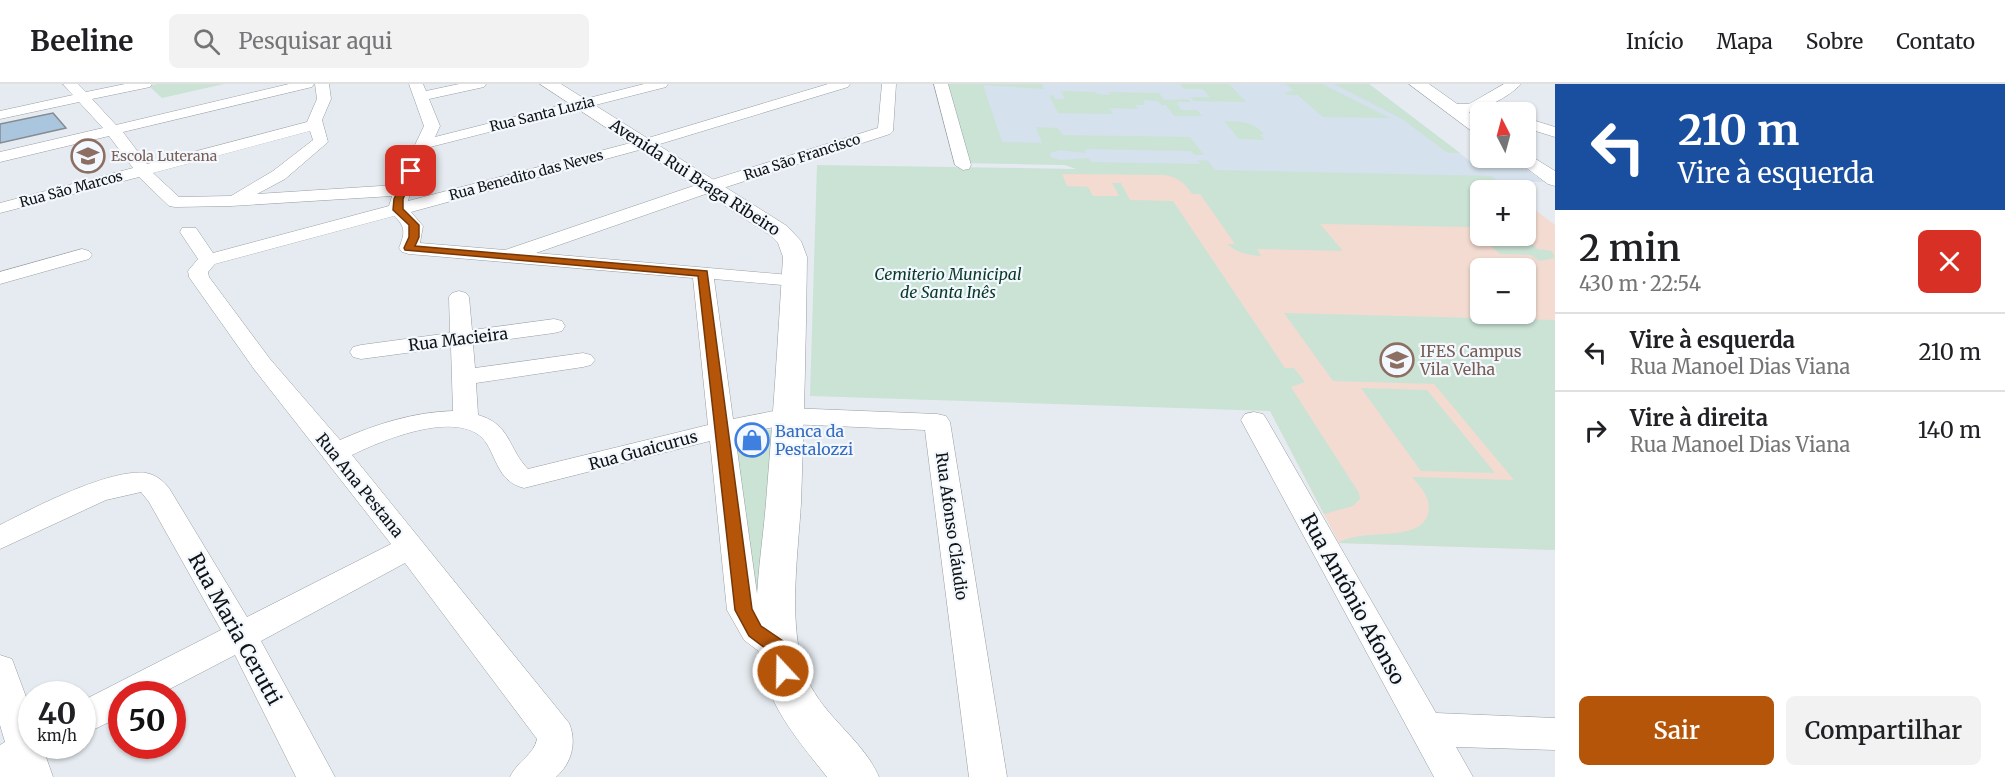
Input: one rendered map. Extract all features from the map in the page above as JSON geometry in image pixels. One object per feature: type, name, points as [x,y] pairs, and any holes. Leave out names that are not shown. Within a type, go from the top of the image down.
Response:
[{"type":"main road","name":"Avenida Rui Braga Ribeiro","points":[[549,84],[711,186],[785,236],[792,246],[795,257],[789,416],[775,611],[777,646],[783,671],[801,709],[856,777]]},
{"type":"main road","points":[[1418,84],[1467,111]]},
{"type":"main road","points":[[1428,84],[1467,111]]},
{"type":"street","points":[[70,84],[170,200],[184,203],[231,201],[402,190]]},
{"type":"street","points":[[0,115],[144,84]]},
{"type":"street","points":[[0,157],[307,84]]},
{"type":"street","points":[[231,201],[279,175],[315,148],[321,139],[315,125],[315,116],[324,99],[322,84]]},
{"type":"street","points":[[478,84],[419,90],[432,126],[398,199],[398,210],[414,225],[414,237],[409,248],[794,280]]},
{"type":"street","name":"Rua Santa Luzia","points":[[424,144],[661,84]]},
{"type":"street","points":[[807,84],[822,90]]},
{"type":"street","name":"Rua Benedito das Neves","points":[[208,260],[644,144],[843,84]]},
{"type":"street","name":"Rua São Francisco","points":[[504,257],[711,186],[885,131],[889,84]]},
{"type":"street","points":[[941,84],[963,165]]},
{"type":"street","points":[[1467,111],[1514,84]]},
{"type":"street","name":"Rua São Marcos","points":[[0,208],[315,125]]},
{"type":"street","points":[[1536,126],[1555,132]]},
{"type":"street","points":[[189,232],[208,260]]},
{"type":"street","points":[[0,278],[82,255]]},
{"type":"street","name":"Rua Ana Pestana","points":[[208,260],[198,271],[199,277],[262,364],[410,547],[556,735],[552,757],[529,777]]},
{"type":"street","points":[[704,273],[743,610],[755,631],[777,646]]},
{"type":"street","points":[[335,453],[361,439],[407,425],[466,419],[459,297]]},
{"type":"street","name":"Rua Macieira","points":[[361,351],[554,326]]},
{"type":"street","points":[[464,377],[583,360]]},
{"type":"street","name":"Rua Guaicurus","points":[[466,419],[491,432],[515,474],[525,479],[763,419],[789,416]]},
{"type":"street","name":"Rua Afonso Cláudio","points":[[789,416],[937,422],[988,777]]},
{"type":"street","name":"Rua Antônio Afonso","points":[[1254,420],[1425,729],[1454,777]]},
{"type":"street","name":"Rua Maria Cerutti","points":[[0,538],[27,523],[121,484],[137,482],[150,485],[159,495],[241,635],[315,777]]},
{"type":"street","points":[[154,681],[410,547]]},
{"type":"street","points":[[0,669],[18,739]]},
{"type":"street","points":[[1425,729],[1555,734]]},
{"type":"shaded area","points":[[946,84],[1369,84],[1470,161],[1470,168],[1524,168],[1544,182],[1079,169],[1065,165],[967,163]]},
{"type":"shaded area","name":"IFES Campus Vila Velha","points":[[1051,169],[1496,180],[1470,180],[1470,246],[1536,246],[1536,211],[1555,225],[1555,550],[1339,543],[1270,411],[1065,199]]},
{"type":"green space","points":[[224,84],[162,98],[149,86]]},
{"type":"green space","name":"Cemiterio Municipal de Santa Inês","points":[[946,84],[1042,84],[1044,89],[983,85],[1002,142],[1042,143],[1036,127],[1058,128],[1062,135],[1190,137],[1204,155],[1194,155],[1191,151],[1085,149],[1086,153],[1060,150],[1050,153],[1051,157],[1061,160],[1089,158],[1091,162],[1200,164],[1198,160],[1208,161],[1215,170],[1491,176],[1496,180],[1470,180],[1470,228],[1320,224],[1343,251],[1257,249],[1261,256],[1239,251],[1227,244],[1235,244],[1200,194],[1192,194],[1178,179],[1165,175],[1062,174],[1067,186],[1088,187],[1093,196],[1119,196],[1112,183],[1121,183],[1130,200],[1173,201],[1285,368],[1294,368],[1305,382],[1291,387],[1359,493],[1360,499],[1353,506],[1324,514],[1270,411],[810,396],[817,165],[1076,169],[1065,165],[967,163]]},
{"type":"green space","points":[[1180,84],[1229,84],[1246,102],[1194,101],[1190,97],[1210,97],[1203,89],[1184,89]]},
{"type":"green space","points":[[1286,84],[1322,84],[1390,118],[1323,117],[1298,95],[1288,95],[1285,92],[1294,91]]},
{"type":"green space","points":[[1334,84],[1369,84],[1460,153],[1448,153],[1402,119]]},
{"type":"green space","points":[[1061,91],[1110,95],[1109,92],[1159,93],[1164,100],[1188,99],[1190,102],[1176,102],[1181,110],[1197,110],[1202,116],[1174,116],[1166,105],[1158,101],[1143,100],[1145,105],[1135,105],[1138,109],[1110,108],[1113,114],[1058,113],[1049,95],[1055,99],[1065,99]]},
{"type":"green space","points":[[1224,121],[1251,124],[1264,134],[1260,135],[1265,140],[1239,139]]},
{"type":"green space","name":"Cemiterio Municipal de Santa Inês","points":[[1491,246],[1534,246],[1538,249],[1552,251],[1555,258],[1539,261],[1531,255],[1500,254]]},
{"type":"green space","points":[[1284,313],[1470,318],[1470,324],[1536,324],[1536,320],[1555,320],[1555,550],[1339,543],[1349,538],[1402,532],[1422,523],[1428,514],[1428,503],[1425,494],[1412,477],[1514,480],[1434,384],[1333,381]]},
{"type":"green space","points":[[1361,388],[1427,390],[1495,473],[1421,471]]},
{"type":"green space","points":[[753,430],[773,430],[763,603],[748,603],[728,437]]},
{"type":"building","points":[[53,113],[66,128],[0,143],[0,124]]},
{"type":"place","name":"Escola Luterana","points":[[88,156]]},
{"type":"place","name":"IFES Campus Vila Velha","points":[[1397,360]]},
{"type":"place","name":"Banca da Pestalozzi","points":[[752,440]]},
{"type":"route","points":[[411,171],[398,199],[398,210],[414,225],[414,237],[409,248],[704,273],[743,610],[755,631],[777,646],[783,671]]}]
